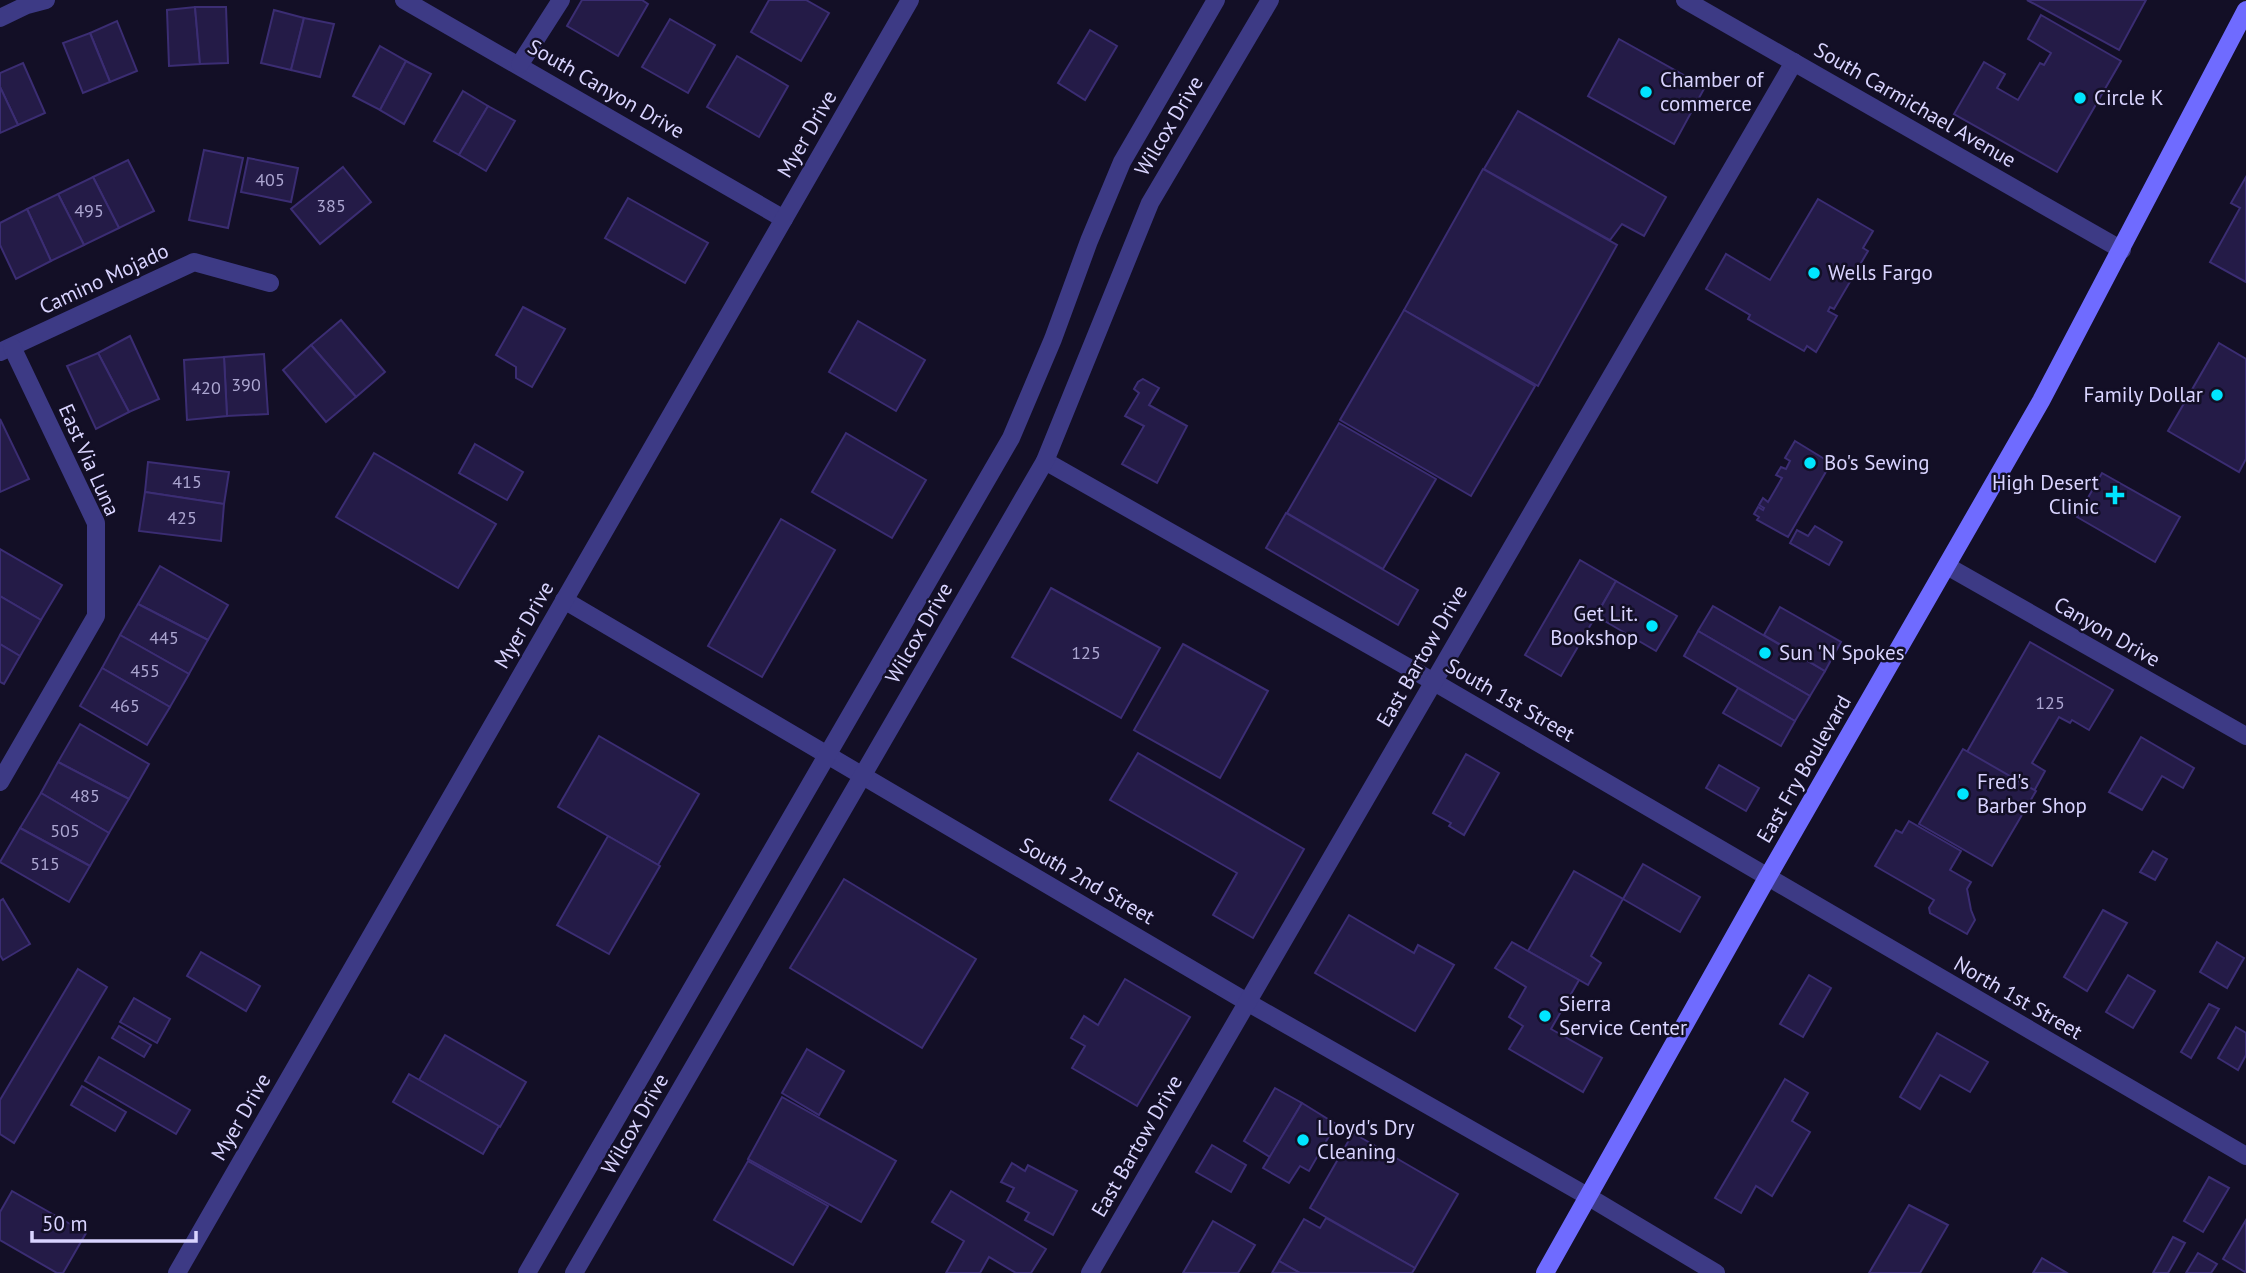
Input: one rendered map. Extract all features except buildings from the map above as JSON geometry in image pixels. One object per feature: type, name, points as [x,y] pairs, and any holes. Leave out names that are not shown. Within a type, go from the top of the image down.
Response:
[{"type":"main road","name":"East Fry Boulevard","points":[[1545,1273],[1767,878],[2041,401],[2246,10]]},
{"type":"street","points":[[0,18],[27,5],[46,0]]},
{"type":"street","name":"South Canyon Drive","points":[[404,0],[520,64],[784,219]]},
{"type":"street","points":[[520,64],[561,0]]},
{"type":"street","name":"Myer Drive","points":[[177,1273],[910,0]]},
{"type":"street","name":"Wilcox Drive","points":[[527,1273],[1012,438],[1122,162],[1216,0]]},
{"type":"street","name":"Wilcox Drive","points":[[575,1273],[1045,461],[1150,203],[1270,0]]},
{"type":"street","name":"South Carmichael Avenue","points":[[1685,0],[2122,250]]},
{"type":"street","name":"East Bartow Drive","points":[[1090,1273],[1794,62]]},
{"type":"street","name":"Camino Mojado","points":[[6,349],[194,262],[270,283]]},
{"type":"street","name":"East Via Luna","points":[[0,782],[96,615],[96,523],[6,349]]},
{"type":"street","name":"South 1st Street","points":[[1045,461],[1434,681],[1767,878]]},
{"type":"street","name":"Canyon Drive","points":[[1947,566],[2246,736]]},
{"type":"street","name":"South 2nd Street","points":[[565,600],[1247,1002],[1590,1197],[1716,1273]]},
{"type":"street","name":"North 1st Street","points":[[1767,878],[2246,1156]]},
{"type":"place","name":"Chamber of commerce","points":[[1646,92]]},
{"type":"place","name":"Circle K","points":[[2080,98]]},
{"type":"place","name":"Wells Fargo","points":[[1814,273]]},
{"type":"place","name":"Family Dollar","points":[[2217,395]]},
{"type":"place","name":"Bo's Sewing","points":[[1810,463]]},
{"type":"place","name":"High Desert Clinic","points":[[2115,495]]},
{"type":"place","name":"Get Lit. Bookshop","points":[[1652,626]]},
{"type":"place","name":"Sun 'N Spokes","points":[[1765,653]]},
{"type":"place","name":"Fred's Barber Shop","points":[[1963,794]]},
{"type":"place","name":"Sierra Service Center","points":[[1545,1016]]},
{"type":"place","name":"Lloyd's Dry Cleaning","points":[[1303,1140]]}]
